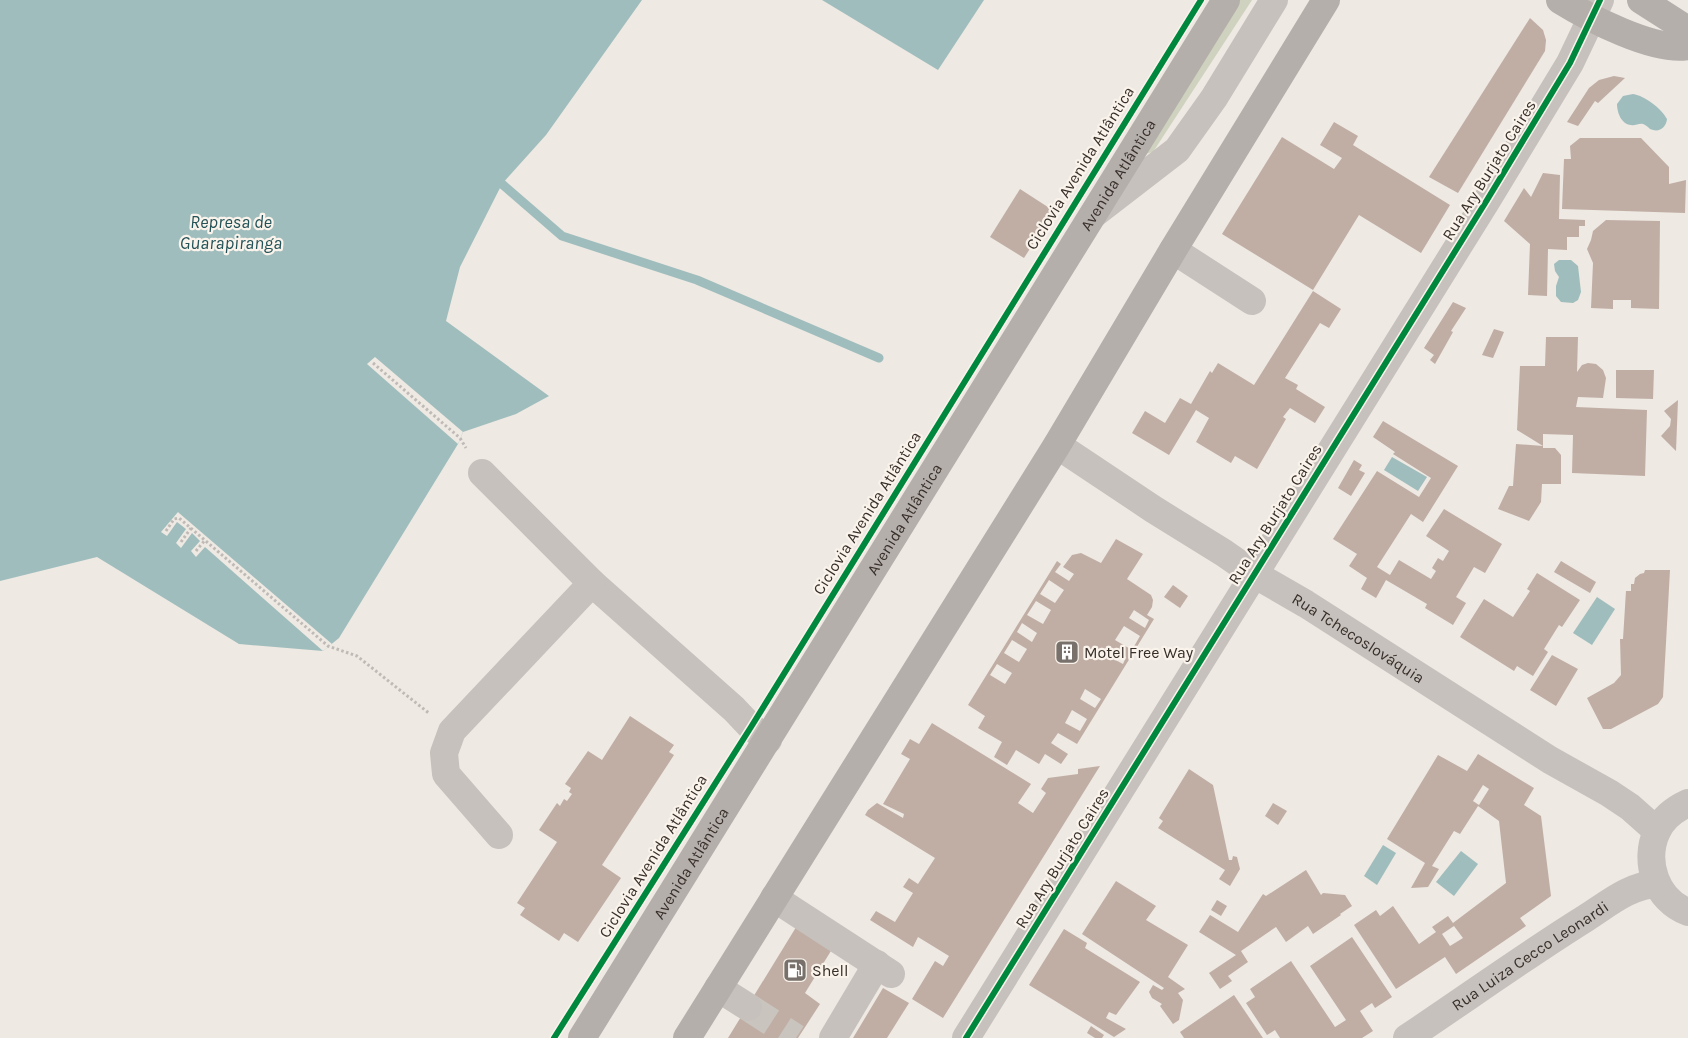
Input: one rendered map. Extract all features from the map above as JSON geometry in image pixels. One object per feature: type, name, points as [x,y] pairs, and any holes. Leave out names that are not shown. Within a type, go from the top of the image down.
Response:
[{"type":"main road","name":"Avenida Atlântica","points":[[582,1038],[1226,0]]},
{"type":"main road","points":[[687,1038],[1057,445],[1173,250],[1326,0]]},
{"type":"main road","points":[[1560,0],[1596,9],[1625,34],[1662,45],[1688,46]]},
{"type":"main road","points":[[1641,0],[1688,30]]},
{"type":"street","points":[[1093,215],[1177,150],[1214,98],[1274,0]]},
{"type":"street","name":"Rua Ary Burjato Caires","points":[[966,1038],[1556,88],[1596,9]]},
{"type":"street","points":[[1173,250],[1252,301]]},
{"type":"street","name":"Rua Tchecoslováquia","points":[[1057,445],[1254,574],[1306,604],[1550,760],[1610,793],[1630,807],[1657,831]]},
{"type":"street","points":[[482,473],[592,582],[734,709],[751,727],[768,740]]},
{"type":"street","points":[[499,835],[446,774],[444,754],[452,731],[592,582]]},
{"type":"street","points":[[1688,803],[1675,810],[1665,819],[1657,831],[1652,848],[1652,866],[1657,884],[1667,899],[1688,912]]},
{"type":"street","name":"Rua Luiza Cecco Leonardi","points":[[1407,1038],[1564,932],[1631,890],[1644,884],[1657,884]]},
{"type":"street","points":[[774,898],[884,969],[833,1038]]},
{"type":"street","points":[[718,988],[748,1006]]},
{"type":"path","points":[[373,363],[460,438],[482,473]]},
{"type":"path","points":[[166,531],[174,519],[179,518],[328,646],[357,656],[452,731]]},
{"type":"path","points":[[181,542],[191,528]]},
{"type":"path","points":[[196,551],[205,540]]},
{"type":"green space","points":[[1236,0],[1252,0],[1153,152],[1145,154]]},
{"type":"water","name":"Represa de Guarapiranga","points":[[0,0],[642,0],[546,135],[502,184],[460,267],[446,321],[549,396],[516,414],[463,432],[458,444],[339,638],[323,651],[239,644],[97,557],[0,581]]},
{"type":"water","points":[[822,0],[984,0],[938,70]]},
{"type":"water","points":[[1633,94],[1647,100],[1661,111],[1667,119],[1664,127],[1659,130],[1653,130],[1643,124],[1631,125],[1622,120],[1617,104],[1623,96]]},
{"type":"water","points":[[1559,260],[1571,260],[1578,266],[1581,292],[1578,300],[1573,303],[1561,302],[1556,296],[1556,286],[1559,277],[1555,271],[1554,264]]},
{"type":"water","points":[[1392,457],[1427,477],[1418,491],[1384,470]]},
{"type":"water","points":[[1597,597],[1615,609],[1592,645],[1573,633]]},
{"type":"water","points":[[1383,845],[1396,853],[1377,885],[1364,876]]},
{"type":"water","points":[[1461,851],[1478,864],[1454,896],[1436,882]]},
{"type":"pier","points":[[375,357],[463,432],[458,444],[367,364]]},
{"type":"pier","points":[[178,512],[332,644],[323,651],[205,547],[196,557],[191,551],[200,541],[192,533],[181,548],[176,543],[186,529],[177,522],[167,536],[161,532]]},
{"type":"building","points":[[1530,18],[1543,30],[1546,40],[1545,51],[1458,193],[1429,177]]},
{"type":"building","points":[[1614,76],[1625,78],[1598,103],[1595,101],[1578,126],[1567,122],[1589,88],[1599,80]]},
{"type":"building","points":[[1334,122],[1358,136],[1353,145],[1450,205],[1421,253],[1359,215],[1313,290],[1222,234],[1282,137],[1334,169],[1342,158],[1320,145]]},
{"type":"building","points":[[1580,138],[1641,138],[1669,167],[1669,184],[1686,180],[1685,213],[1562,209],[1564,159],[1571,159],[1570,146]]},
{"type":"building","points":[[1543,173],[1560,175],[1559,219],[1585,220],[1585,226],[1579,226],[1579,237],[1567,237],[1567,250],[1548,249],[1547,296],[1528,295],[1530,244],[1504,221],[1524,188],[1531,197]]},
{"type":"building","points":[[1020,189],[1054,211],[1024,258],[990,237]]},
{"type":"building","points":[[1606,220],[1660,221],[1659,309],[1631,308],[1631,300],[1613,300],[1613,309],[1591,308],[1593,263],[1587,249],[1593,231]]},
{"type":"building","points":[[1313,291],[1341,309],[1329,328],[1320,323],[1285,378],[1298,385],[1296,389],[1325,407],[1315,423],[1290,408],[1283,417],[1286,419],[1257,469],[1235,456],[1231,463],[1196,442],[1209,418],[1196,410],[1169,455],[1132,433],[1145,411],[1165,423],[1180,398],[1191,404],[1210,371],[1212,373],[1218,363],[1254,385]]},
{"type":"building","points":[[1453,302],[1466,308],[1451,331],[1453,332],[1435,364],[1430,360],[1434,355],[1424,348]]},
{"type":"building","points":[[1494,329],[1504,332],[1493,358],[1482,355]]},
{"type":"building","points":[[1546,337],[1578,337],[1577,372],[1582,365],[1588,363],[1596,364],[1603,370],[1606,378],[1603,398],[1578,397],[1576,407],[1647,410],[1645,476],[1572,473],[1573,435],[1543,434],[1543,446],[1517,430],[1520,366],[1545,366]]},
{"type":"building","points":[[1616,370],[1654,370],[1653,399],[1616,398]]},
{"type":"building","points":[[1678,400],[1676,451],[1661,436],[1670,426],[1671,419],[1664,411]]},
{"type":"building","points":[[1383,421],[1458,466],[1423,522],[1411,514],[1377,567],[1390,575],[1399,560],[1431,579],[1436,571],[1432,568],[1438,558],[1443,561],[1449,551],[1426,536],[1444,509],[1502,544],[1485,573],[1474,567],[1456,597],[1466,603],[1453,625],[1425,608],[1427,604],[1386,580],[1376,598],[1361,589],[1367,578],[1349,566],[1357,554],[1333,539],[1377,471],[1419,497],[1431,478],[1393,454],[1395,452],[1373,437]]},
{"type":"building","points":[[1516,444],[1555,448],[1561,455],[1561,484],[1542,484],[1541,502],[1529,521],[1498,509],[1509,486],[1513,486]]},
{"type":"building","points":[[1354,460],[1362,465],[1359,470],[1365,473],[1351,496],[1338,488]]},
{"type":"building","name":"Motel Free Way","points":[[1116,539],[1143,554],[1127,579],[1151,595],[1153,600],[1152,607],[1147,615],[1154,619],[1077,744],[1058,733],[1051,743],[1068,754],[1061,764],[1045,754],[1039,764],[1016,750],[1007,765],[994,757],[1002,742],[978,728],[985,716],[968,705],[1057,561],[1061,564],[1055,572],[1069,581],[1074,574],[1063,567],[1072,555],[1081,553],[1101,563]],"holes":[[[1049,580],[1064,590],[1055,603],[1040,594]],[[1036,601],[1051,610],[1043,624],[1027,615]],[[1134,610],[1149,620],[1145,628],[1129,618]],[[1022,623],[1037,633],[1032,642],[1017,632]],[[1124,626],[1140,636],[1132,650],[1115,640]],[[1012,640],[1027,649],[1019,662],[1004,653]],[[1110,648],[1126,657],[1123,664],[1106,655]],[[997,664],[1012,673],[1005,684],[990,675]],[[1085,689],[1101,699],[1095,708],[1080,699]],[[1072,710],[1087,719],[1080,731],[1065,723]]]},
{"type":"building","points":[[1561,561],[1596,582],[1590,593],[1554,572]]},
{"type":"building","points":[[1645,570],[1670,570],[1663,697],[1658,704],[1611,729],[1603,729],[1587,698],[1614,683],[1621,675],[1620,639],[1623,639],[1626,591],[1631,591],[1631,584],[1634,584],[1635,578],[1644,573]]},
{"type":"building","points":[[1537,573],[1580,600],[1562,627],[1559,625],[1544,649],[1548,652],[1533,676],[1517,666],[1514,671],[1460,637],[1484,599],[1513,617],[1530,591],[1527,589]]},
{"type":"building","points":[[1173,585],[1188,596],[1180,608],[1164,597]]},
{"type":"building","points":[[1552,655],[1578,669],[1556,706],[1530,690]]},
{"type":"building","points":[[630,716],[674,745],[669,752],[674,755],[602,865],[621,878],[578,942],[564,933],[559,941],[520,915],[525,908],[517,903],[557,842],[539,830],[557,803],[560,806],[564,799],[567,801],[572,794],[569,792],[571,788],[565,784],[588,751],[602,760]]},
{"type":"building","points":[[932,723],[1031,784],[1018,803],[1033,813],[1046,793],[1041,789],[1048,778],[1078,774],[1078,769],[1100,766],[943,1018],[912,999],[935,961],[943,966],[949,956],[918,937],[913,947],[870,920],[876,911],[895,922],[913,893],[903,887],[909,878],[918,884],[935,858],[865,815],[877,803],[903,818],[904,814],[883,804],[910,759],[901,754],[910,739],[919,744]]},
{"type":"building","points":[[1478,754],[1534,788],[1524,805],[1541,816],[1551,896],[1520,918],[1526,926],[1456,974],[1445,957],[1396,989],[1354,925],[1376,910],[1380,916],[1393,906],[1419,944],[1436,932],[1432,927],[1448,916],[1453,923],[1506,883],[1499,821],[1478,806],[1460,834],[1454,831],[1432,866],[1439,869],[1428,887],[1411,888],[1425,863],[1387,839],[1438,755],[1467,771]],"holes":[[[1483,785],[1489,789],[1479,805],[1473,801]],[[1454,926],[1463,938],[1450,946],[1442,934]]]},
{"type":"building","points":[[1189,769],[1213,785],[1229,860],[1232,860],[1233,856],[1237,857],[1240,869],[1230,886],[1219,879],[1225,870],[1158,828],[1163,821],[1159,818]]},
{"type":"building","points":[[1273,803],[1287,811],[1278,825],[1265,816]]},
{"type":"building","points":[[1306,870],[1321,895],[1323,893],[1345,895],[1352,906],[1313,934],[1308,926],[1286,942],[1276,927],[1241,951],[1248,962],[1228,976],[1232,981],[1220,989],[1209,973],[1236,955],[1199,932],[1210,915],[1238,932],[1263,894],[1266,896]]},
{"type":"building","points":[[1116,881],[1156,906],[1146,920],[1188,945],[1168,977],[1185,989],[1178,993],[1183,1000],[1179,1020],[1173,1024],[1160,1006],[1162,1004],[1152,998],[1149,992],[1153,985],[1162,990],[1164,988],[1082,934]]},
{"type":"building","points":[[1217,900],[1227,906],[1221,916],[1211,910]]},
{"type":"building","name":"Shell","points":[[798,924],[834,946],[805,993],[820,1004],[798,1038],[728,1038]]},
{"type":"building","points":[[1064,929],[1087,943],[1085,948],[1140,982],[1116,1015],[1109,1012],[1106,1018],[1126,1029],[1114,1037],[1029,985]]},
{"type":"building","points":[[1352,937],[1392,997],[1375,1008],[1372,1003],[1360,1011],[1373,1031],[1362,1038],[1280,1038],[1275,1030],[1267,1035],[1246,1003],[1255,997],[1250,989],[1291,961],[1335,1027],[1346,1020],[1310,966]]},
{"type":"building","points":[[883,988],[909,1003],[887,1038],[853,1038]]},
{"type":"building","points":[[1234,995],[1263,1038],[1184,1038],[1180,1032]]},
{"type":"building","points":[[1091,1026],[1104,1035],[1102,1038],[1095,1038],[1087,1033]]},
{"type":"waterway","points":[[502,184],[562,236],[697,280],[879,358]]},
{"type":"tunnel","points":[[748,1007],[796,1038]]},
{"type":"cycle path","name":"Ciclovia Avenida Atlântica","points":[[554,1038],[751,727],[1201,0]]},
{"type":"cycle path","points":[[966,1038],[1487,200],[1570,63],[1600,0]]},
{"type":"place","name":"Motel Free Way","points":[[1067,652]]},
{"type":"place","name":"Shell","points":[[795,970]]}]
